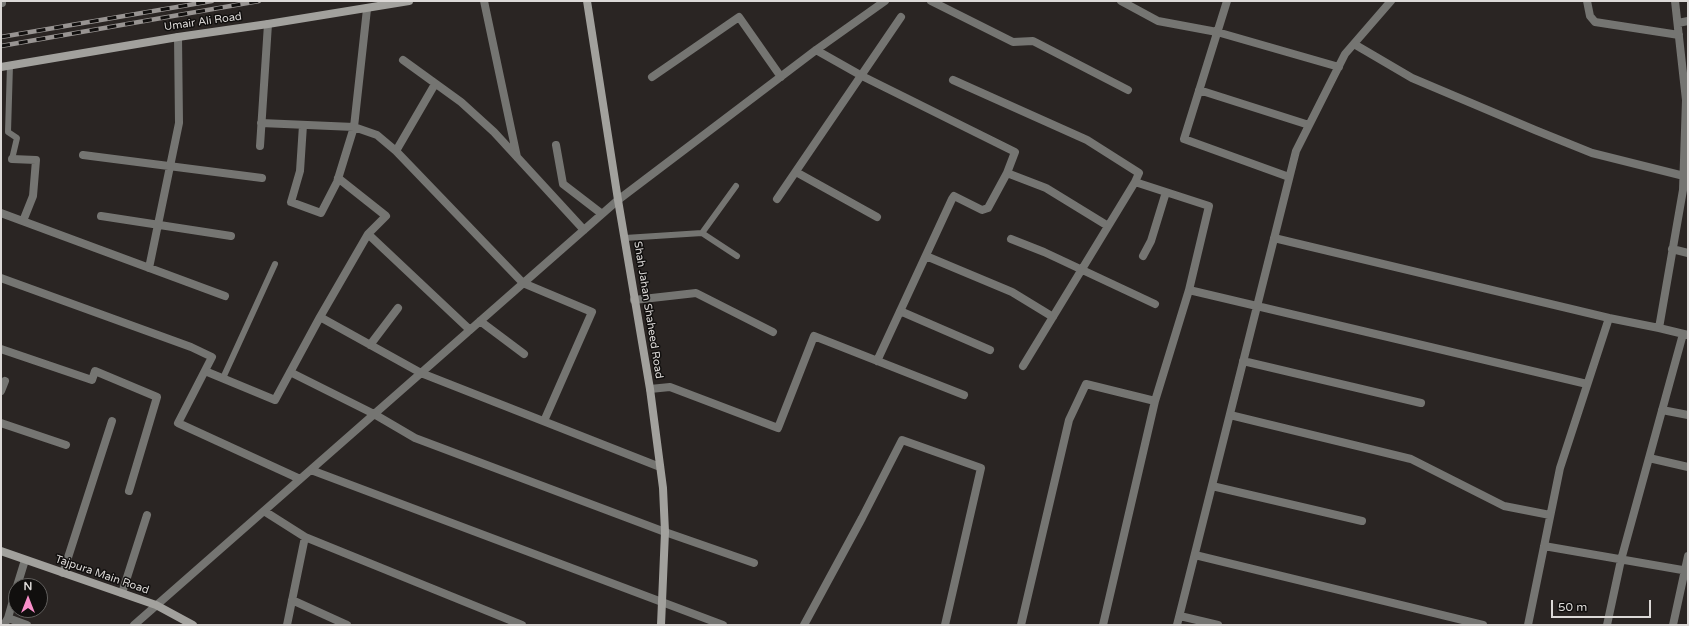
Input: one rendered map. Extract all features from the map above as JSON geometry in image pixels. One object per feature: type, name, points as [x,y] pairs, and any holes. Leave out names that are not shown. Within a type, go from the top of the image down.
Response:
[{"type":"street","name":"Umair Ali Road","points":[[1,67],[178,37],[367,9],[409,1]]},
{"type":"street","points":[[484,1],[517,157]]},
{"type":"street","name":"Shah Jahan Shaheed Road","points":[[587,1],[634,300],[650,389],[663,488],[665,532],[661,625]]},
{"type":"street","points":[[134,625],[618,200],[816,50],[885,1]]},
{"type":"street","points":[[931,1],[1013,42],[1033,41],[1128,90]]},
{"type":"street","points":[[1121,1],[1158,21],[1217,32],[1339,67]]},
{"type":"street","points":[[1227,1],[1184,139],[1289,177]]},
{"type":"street","points":[[1177,625],[1296,151],[1345,54],[1391,1]]},
{"type":"street","points":[[1587,1],[1590,16],[1595,22],[1679,35]]},
{"type":"street","points":[[1659,328],[1686,177],[1686,90],[1675,1]]},
{"type":"street","points":[[303,125],[300,171],[291,202],[321,213],[338,178],[354,127],[367,9]]},
{"type":"street","points":[[652,77],[739,17],[781,77]]},
{"type":"street","points":[[777,199],[901,17]]},
{"type":"street","points":[[1678,23],[1688,21]]},
{"type":"street","points":[[260,146],[268,24]]},
{"type":"street","points":[[149,268],[178,123],[178,37]]},
{"type":"street","points":[[1354,44],[1412,78],[1542,133],[1592,152],[1686,177]]},
{"type":"street","points":[[816,50],[862,76],[1015,152],[1007,174],[988,208],[985,210],[954,196],[877,361]]},
{"type":"street","points":[[403,60],[461,102],[494,132],[584,230]]},
{"type":"street","points":[[953,80],[1087,140],[1139,173],[1135,182],[1023,366]]},
{"type":"street","points":[[396,151],[435,84]]},
{"type":"street","points":[[1199,90],[1309,125]]},
{"type":"street","points":[[261,123],[354,127],[377,135],[396,151],[523,284],[592,312],[544,421]]},
{"type":"street","points":[[556,145],[563,184],[602,214]]},
{"type":"street","points":[[83,154],[262,178]]},
{"type":"street","points":[[12,159],[36,160],[33,196],[23,221]]},
{"type":"street","points":[[796,172],[877,217]]},
{"type":"street","points":[[1007,174],[1046,188],[1108,226]]},
{"type":"street","points":[[205,370],[275,400],[320,317],[368,234],[386,216],[338,178]]},
{"type":"street","points":[[1103,625],[1155,402],[1189,290],[1209,206],[1135,182]]},
{"type":"street","points":[[1143,256],[1151,241],[1166,192]]},
{"type":"street","points":[[1,213],[225,296]]},
{"type":"street","points":[[101,216],[231,236]]},
{"type":"street","points":[[368,234],[470,330]]},
{"type":"street","points":[[1274,238],[1609,318],[1685,334],[1662,410],[1621,560],[1607,625]]},
{"type":"street","points":[[1011,239],[1044,252],[1155,304]]},
{"type":"street","points":[[1672,249],[1688,253]]},
{"type":"street","points":[[926,256],[1012,292],[1053,317]]},
{"type":"street","points":[[1,278],[191,347],[212,357],[178,423],[300,479]]},
{"type":"street","points":[[1189,290],[1587,384]]},
{"type":"street","points":[[634,300],[696,294],[773,332]]},
{"type":"street","points":[[370,345],[398,308]]},
{"type":"street","points":[[900,311],[990,350]]},
{"type":"street","points":[[320,317],[421,373],[660,467]]},
{"type":"street","points":[[1528,625],[1560,468],[1609,318]]},
{"type":"street","points":[[480,321],[524,354]]},
{"type":"street","points":[[650,389],[670,387],[778,428],[814,336],[964,395]]},
{"type":"street","points":[[1,349],[92,380],[95,370],[157,397],[129,491]]},
{"type":"street","points":[[1243,361],[1421,403]]},
{"type":"street","points":[[290,372],[374,414],[415,438],[665,532],[754,563]]},
{"type":"street","points":[[1,391],[5,381]]},
{"type":"street","points":[[1021,625],[1069,420],[1086,384],[1155,402]]},
{"type":"street","points":[[1662,410],[1688,415]]},
{"type":"street","points":[[1230,415],[1411,459],[1504,506],[1550,515]]},
{"type":"street","points":[[63,573],[112,422]]},
{"type":"street","points":[[1,423],[66,445]]},
{"type":"street","points":[[804,625],[902,440],[981,468],[945,625]]},
{"type":"street","points":[[1649,458],[1688,466]]},
{"type":"street","points":[[311,470],[723,625]]},
{"type":"street","points":[[1212,486],[1362,521]]},
{"type":"street","points":[[264,511],[305,537],[504,621],[522,625]]},
{"type":"street","points":[[122,593],[147,515]]},
{"type":"street","points":[[287,625],[305,537]]},
{"type":"street","points":[[1544,546],[1686,571]]},
{"type":"street","name":"Tajpura Main Road","points":[[1,551],[156,605],[193,625]]},
{"type":"street","points":[[1195,555],[1483,625]]},
{"type":"street","points":[[1673,625],[1686,571],[1688,556]]},
{"type":"street","points":[[19,578],[25,560]]},
{"type":"street","points":[[292,600],[347,625]]},
{"type":"street","points":[[1180,616],[1218,625]]},
{"type":"street","points":[[6,621],[27,625]]},
{"type":"lane","points":[[10,65],[8,132],[17,138],[12,159]]},
{"type":"lane","points":[[702,233],[736,186]]},
{"type":"lane","points":[[625,238],[702,233],[738,256]]},
{"type":"lane","points":[[223,378],[275,264]]},
{"type":"railway","points":[[1,37],[212,1]]},
{"type":"railway","points":[[1,46],[259,1]]}]
